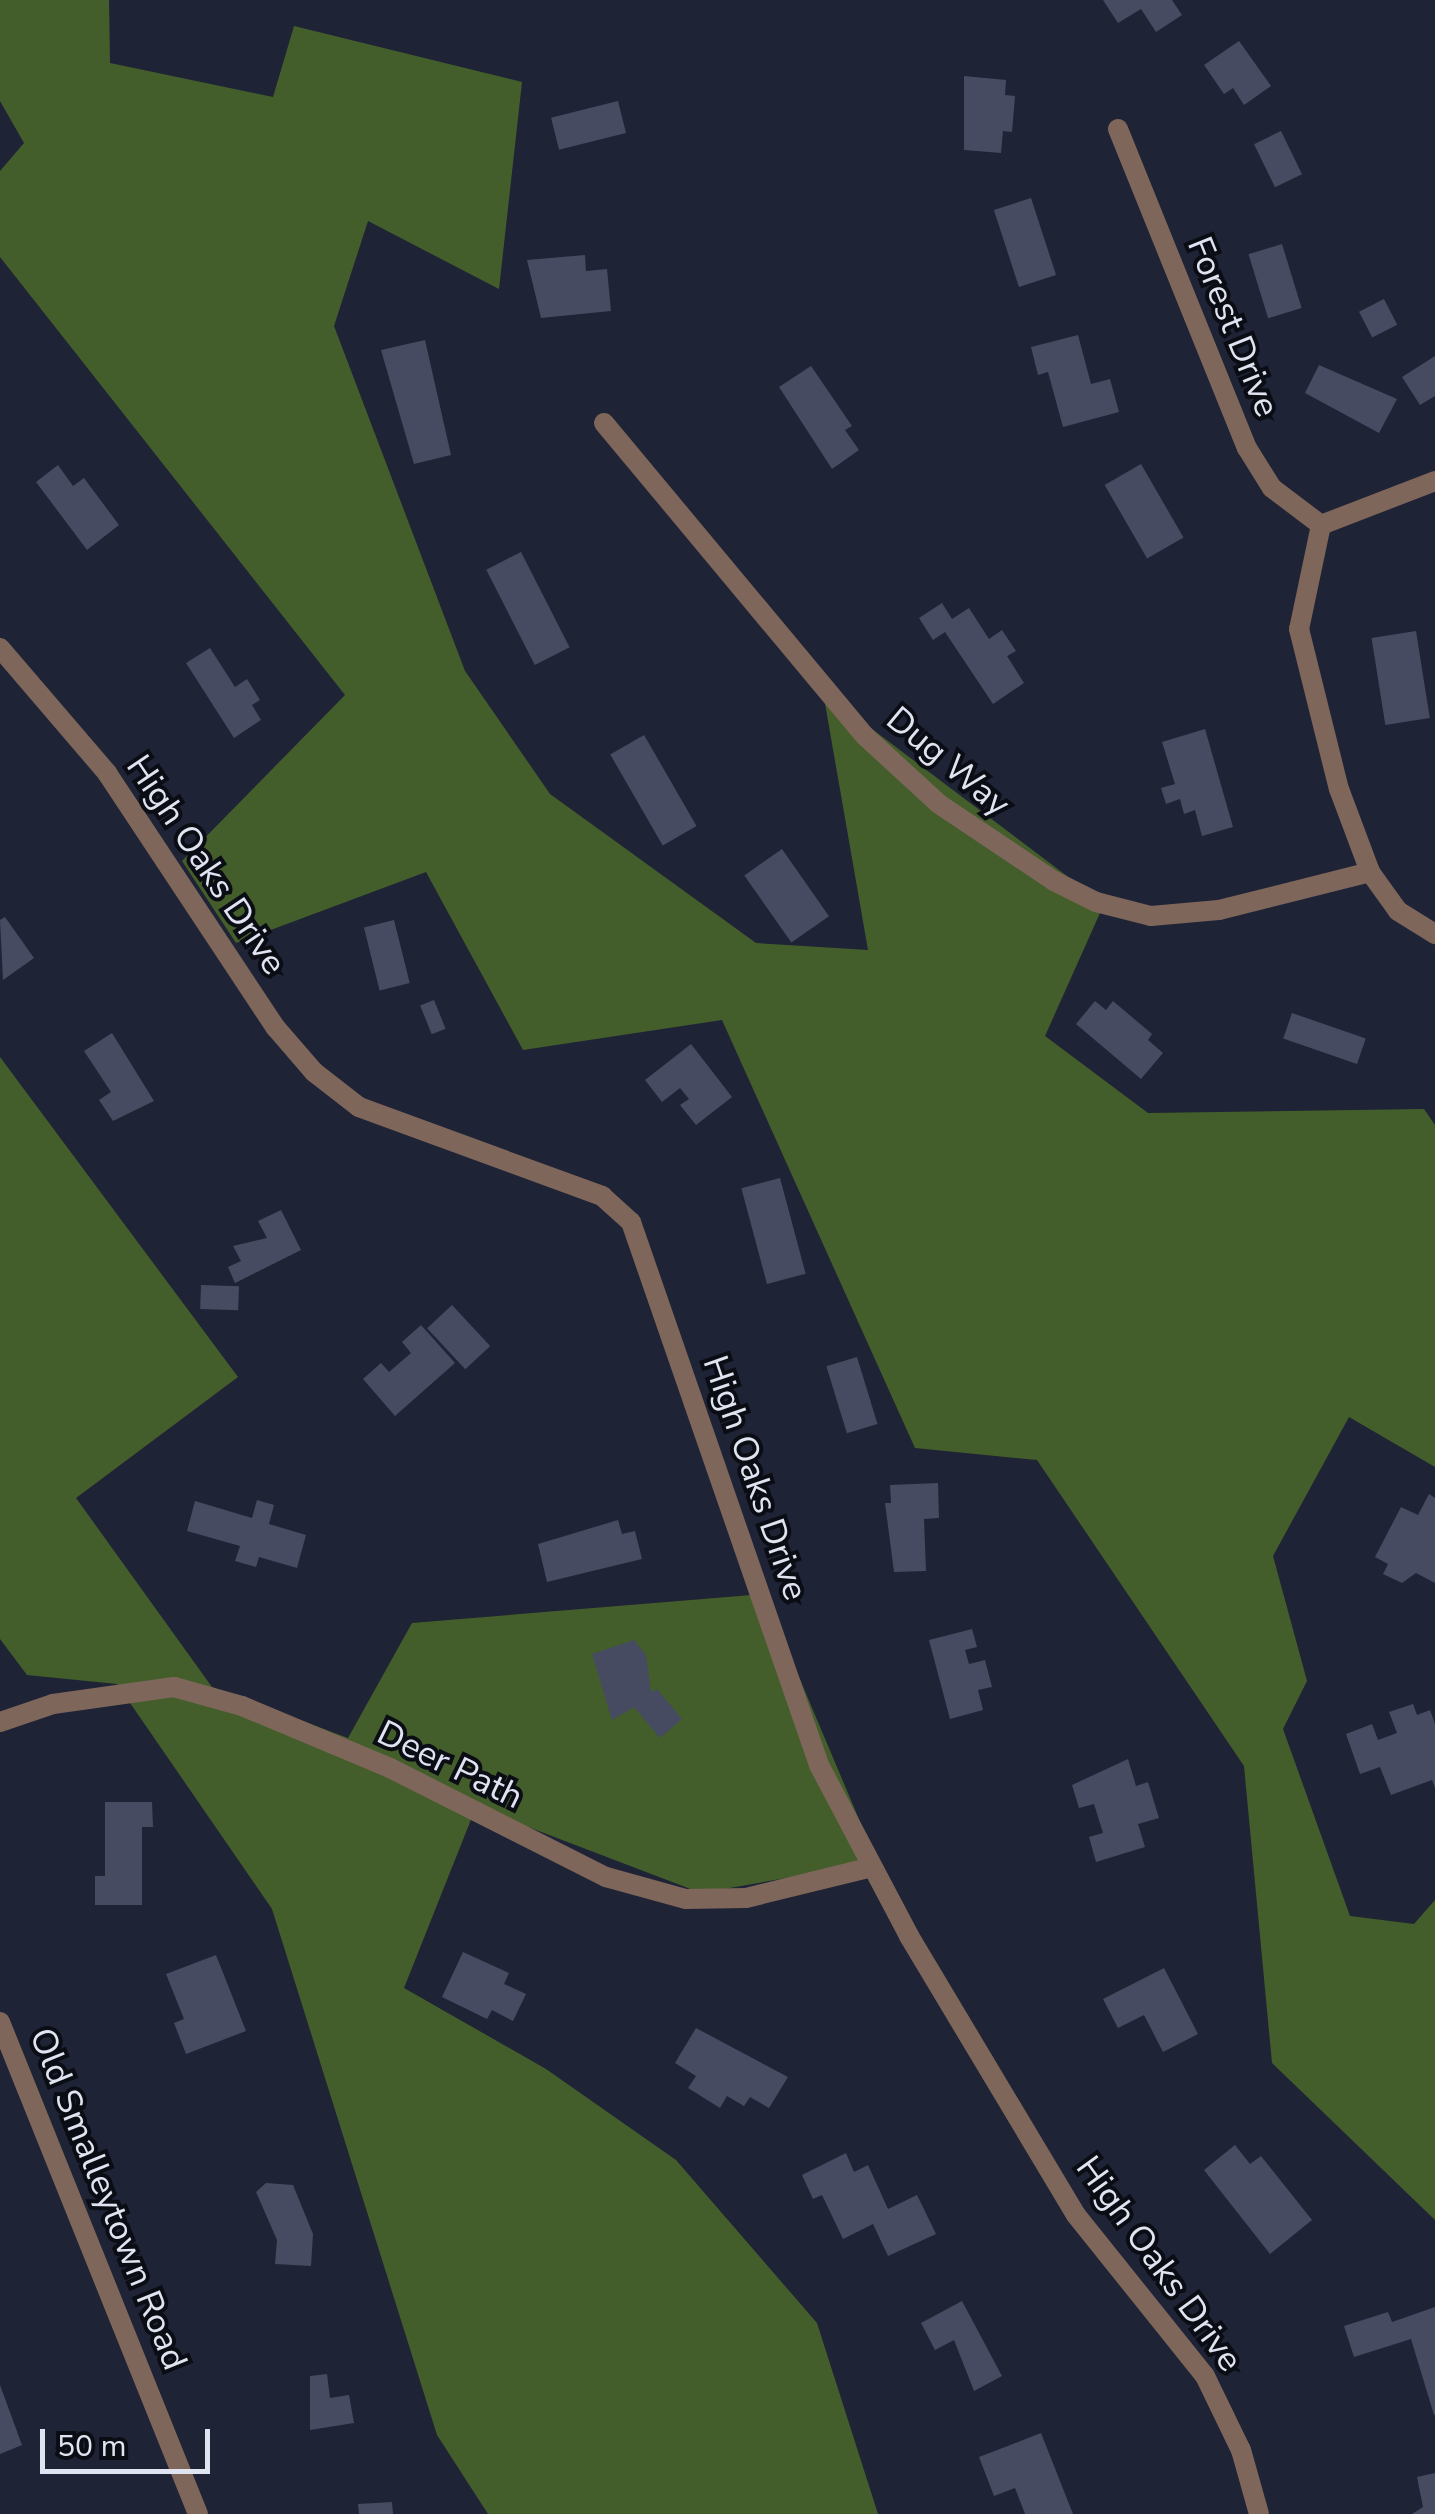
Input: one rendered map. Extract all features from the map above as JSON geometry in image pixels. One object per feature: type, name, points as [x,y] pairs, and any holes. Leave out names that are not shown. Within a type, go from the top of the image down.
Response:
[{"type":"street","name":"Forest Drive","points":[[1118,129],[1246,448],[1272,488],[1321,525]]},
{"type":"street","name":"Dug Way","points":[[604,423],[865,736],[963,823],[1054,881],[1096,902],[1152,916],[1219,910],[1370,872]]},
{"type":"street","points":[[1435,481],[1321,525],[1299,629],[1302,654],[1370,872],[1398,911],[1435,934]]},
{"type":"street","name":"High Oaks Drive","points":[[0,648],[106,773],[276,1028],[314,1072],[359,1107],[602,1196],[631,1222],[801,1723],[872,1868],[1076,2215],[1205,2376],[1241,2450],[1259,2514]]},
{"type":"street","name":"Deer Path","points":[[0,1722],[53,1704],[174,1687],[242,1706],[390,1768],[606,1876],[686,1899],[746,1898],[872,1868]]},
{"type":"street","name":"Old Smalleytown Road","points":[[0,2022],[198,2514]]},
{"type":"green space","points":[[0,0],[109,0],[110,63],[273,97],[294,26],[522,82],[499,289],[368,221],[334,326],[465,671],[550,794],[756,943],[868,950],[823,692],[1104,904],[1045,1036],[1148,1113],[1424,1109],[1435,1125],[1435,1467],[1349,1417],[1273,1556],[1307,1681],[1283,1729],[1350,1916],[1414,1924],[1435,1900],[1435,2220],[1272,2063],[1244,1766],[1037,1460],[915,1448],[722,1020],[523,1050],[426,872],[236,943],[182,861],[345,695],[0,257],[0,171],[24,143],[0,101]]},
{"type":"green space","points":[[0,1057],[238,1377],[76,1498],[212,1687],[348,1738],[412,1623],[764,1594],[877,1862],[701,1893],[476,1807],[404,1988],[546,2069],[676,2160],[817,2323],[878,2514],[488,2514],[437,2435],[272,1909],[117,1684],[27,1675],[0,1639]]},
{"type":"building","points":[[1103,0],[1172,0],[1182,15],[1156,32],[1141,9],[1118,23]]},
{"type":"building","points":[[1239,41],[1271,86],[1244,105],[1233,88],[1224,94],[1204,65]]},
{"type":"building","points":[[964,76],[1006,80],[1005,95],[1015,96],[1012,132],[1003,131],[1001,153],[964,150]]},
{"type":"building","points":[[618,101],[626,133],[559,150],[551,118]]},
{"type":"building","points":[[1281,131],[1302,174],[1275,187],[1254,144]]},
{"type":"building","points":[[1031,198],[1056,275],[1019,287],[994,210]]},
{"type":"building","points":[[1282,244],[1302,308],[1268,318],[1249,254]]},
{"type":"building","points":[[585,255],[586,271],[607,269],[611,311],[541,318],[527,260]]},
{"type":"building","points":[[1384,299],[1397,325],[1372,338],[1359,312]]},
{"type":"building","points":[[1078,335],[1091,384],[1110,379],[1119,412],[1063,427],[1048,372],[1038,375],[1031,347]]},
{"type":"building","points":[[425,340],[451,455],[414,464],[381,350]]},
{"type":"building","points":[[1435,356],[1435,396],[1420,405],[1402,377]]},
{"type":"building","points":[[1319,365],[1397,399],[1379,433],[1305,393]]},
{"type":"building","points":[[811,366],[852,426],[845,430],[859,450],[832,469],[779,387]]},
{"type":"building","points":[[1141,464],[1184,538],[1147,559],[1105,485]]},
{"type":"building","points":[[58,465],[73,486],[84,478],[119,525],[87,550],[36,482]]},
{"type":"building","points":[[521,552],[570,647],[535,665],[486,570]]},
{"type":"building","points":[[942,603],[952,619],[969,608],[989,639],[1002,630],[1016,651],[1007,656],[1024,683],[993,704],[945,632],[933,640],[919,618]]},
{"type":"building","points":[[1416,631],[1430,718],[1385,725],[1372,638]]},
{"type":"building","points":[[210,648],[235,687],[247,679],[260,700],[252,705],[261,720],[234,738],[186,663]]},
{"type":"building","points":[[1205,729],[1233,827],[1202,836],[1195,810],[1184,814],[1180,799],[1166,804],[1161,788],[1175,784],[1162,742]]},
{"type":"building","points":[[644,735],[696,826],[663,845],[610,754]]},
{"type":"building","points":[[782,849],[829,916],[791,943],[744,875]]},
{"type":"building","points":[[5,917],[34,958],[3,980],[0,920]]},
{"type":"building","points":[[394,920],[410,983],[380,991],[364,927]]},
{"type":"building","points":[[434,1000],[446,1029],[432,1034],[420,1006]]},
{"type":"building","points":[[1095,1001],[1106,1010],[1113,1001],[1152,1034],[1148,1040],[1163,1053],[1141,1079],[1076,1024]]},
{"type":"building","points":[[1292,1013],[1366,1038],[1357,1064],[1283,1039]]},
{"type":"building","points":[[112,1033],[154,1101],[113,1121],[99,1100],[111,1092],[84,1051]]},
{"type":"building","points":[[691,1044],[732,1097],[696,1125],[680,1105],[689,1099],[680,1088],[662,1102],[645,1080]]},
{"type":"building","points":[[780,1178],[806,1274],[767,1284],[741,1188]]},
{"type":"building","points":[[281,1210],[301,1250],[235,1283],[228,1267],[241,1261],[233,1246],[267,1238],[258,1221]]},
{"type":"building","points":[[201,1285],[239,1286],[238,1310],[200,1309]]},
{"type":"building","points":[[452,1305],[490,1346],[465,1369],[427,1328]]},
{"type":"building","points":[[421,1325],[455,1363],[395,1416],[363,1379],[381,1363],[389,1372],[411,1353],[402,1342]]},
{"type":"building","points":[[857,1357],[877,1424],[847,1433],[826,1366]]},
{"type":"building","points":[[938,1483],[939,1518],[924,1519],[926,1571],[894,1572],[885,1503],[891,1503],[890,1485]]},
{"type":"building","points":[[1429,1494],[1435,1498],[1435,1583],[1416,1573],[1402,1583],[1383,1574],[1388,1564],[1375,1557],[1401,1507],[1418,1515]]},
{"type":"building","points":[[257,1500],[274,1505],[269,1524],[306,1535],[297,1568],[259,1557],[256,1567],[235,1561],[240,1546],[187,1531],[195,1501],[252,1518]]},
{"type":"building","points":[[618,1520],[622,1534],[635,1531],[642,1559],[547,1582],[538,1544]]},
{"type":"building","points":[[972,1629],[977,1647],[965,1650],[969,1664],[985,1660],[992,1687],[978,1690],[983,1710],[950,1719],[929,1640]]},
{"type":"building","points":[[634,1640],[646,1655],[651,1692],[657,1689],[682,1719],[660,1738],[634,1707],[612,1720],[592,1654]]},
{"type":"building","points":[[1413,1704],[1417,1715],[1430,1710],[1435,1724],[1435,1788],[1432,1780],[1391,1795],[1380,1767],[1360,1774],[1346,1734],[1372,1724],[1378,1740],[1397,1733],[1389,1712]]},
{"type":"building","points":[[1128,1759],[1136,1786],[1148,1782],[1159,1818],[1138,1824],[1145,1847],[1096,1862],[1089,1837],[1103,1833],[1094,1804],[1079,1808],[1072,1785]]},
{"type":"building","points":[[105,1802],[152,1802],[153,1827],[142,1827],[142,1905],[95,1905],[95,1876],[105,1876]]},
{"type":"building","points":[[463,1952],[509,1973],[504,1984],[526,1994],[513,2021],[492,2010],[487,2019],[442,1997]]},
{"type":"building","points":[[216,1955],[246,2031],[186,2054],[174,2023],[184,2019],[166,1974]]},
{"type":"building","points":[[1164,1968],[1198,2034],[1163,2052],[1144,2015],[1118,2028],[1103,1999]]},
{"type":"building","points":[[696,2028],[788,2077],[769,2108],[750,2097],[744,2106],[727,2096],[720,2108],[688,2088],[696,2076],[675,2063]]},
{"type":"building","points":[[1235,2145],[1250,2164],[1261,2156],[1312,2220],[1270,2254],[1204,2170]]},
{"type":"building","points":[[846,2153],[854,2172],[868,2165],[888,2209],[917,2195],[936,2234],[888,2256],[873,2224],[843,2239],[822,2195],[813,2199],[802,2175]]},
{"type":"building","points":[[266,2183],[293,2185],[313,2234],[311,2266],[275,2264],[277,2240],[256,2192]]},
{"type":"building","points":[[962,2301],[1002,2376],[974,2391],[954,2340],[935,2350],[921,2323]]},
{"type":"building","points":[[1435,2307],[1434,2415],[1411,2339],[1354,2357],[1344,2326],[1388,2312],[1392,2322]]},
{"type":"building","points":[[327,2374],[330,2398],[349,2395],[354,2423],[310,2430],[310,2376]]},
{"type":"building","points":[[0,2385],[22,2445],[0,2454]]},
{"type":"building","points":[[1041,2433],[1073,2514],[1025,2514],[1015,2488],[994,2496],[979,2457]]},
{"type":"building","points":[[1435,2473],[1435,2514],[1412,2514],[1423,2507],[1417,2477]]},
{"type":"building","points":[[392,2502],[393,2514],[359,2514],[358,2504]]}]
